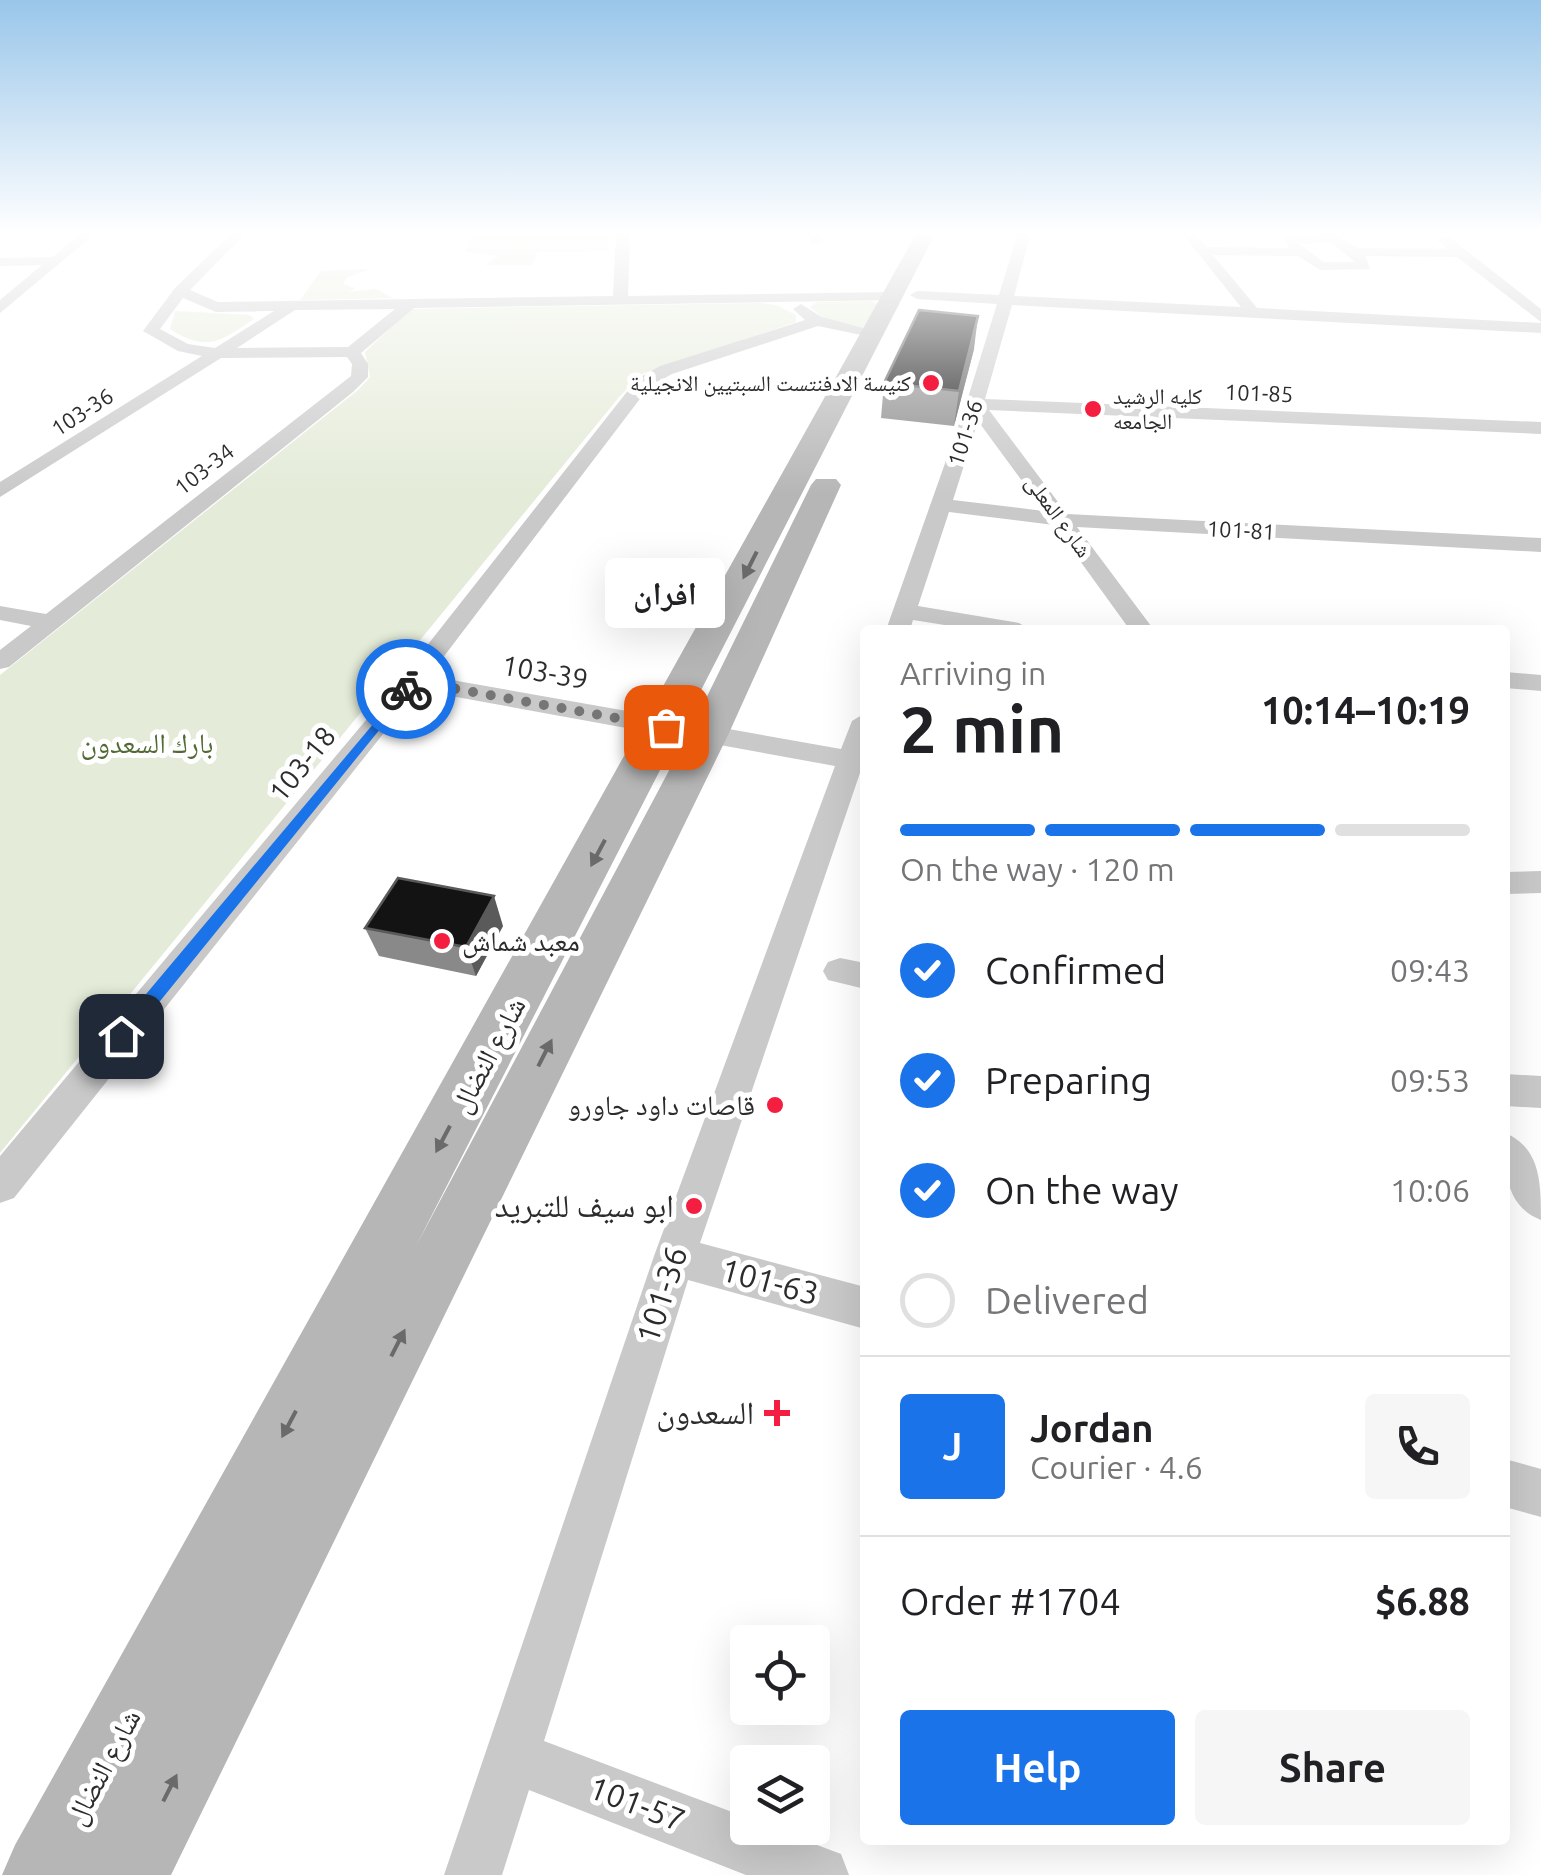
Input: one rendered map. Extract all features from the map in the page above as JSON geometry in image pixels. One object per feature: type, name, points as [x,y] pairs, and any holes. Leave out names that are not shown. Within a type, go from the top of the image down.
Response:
[{"type":"main road","name":"شارع النضال","points":[[126,1875],[888,320]]},
{"type":"main road","name":"شارع النضال","points":[[45,1875],[687,730]]},
{"type":"street","points":[[160,320],[152,331],[184,348],[217,353],[352,352],[392,320]]},
{"type":"street","name":"103-36","points":[[0,492],[270,320]]},
{"type":"street","points":[[817,321],[826,320]]},
{"type":"street","name":"101-36","points":[[901,620],[975,404],[999,320]]},
{"type":"street","points":[[1378,320],[1541,328]]},
{"type":"street","name":"103-18","points":[[0,1185],[412,681],[643,382],[666,370],[817,321]]},
{"type":"street","name":"103-34","points":[[0,662],[347,388],[359,377],[360,364],[352,352]]},
{"type":"street","name":"101-85","points":[[975,404],[1541,428]]},
{"type":"street","name":"شارع المعلى","points":[[975,404],[1138,625]]},
{"type":"street","name":"101-81","points":[[942,505],[1064,520],[1541,546]]},
{"type":"street","points":[[0,613],[50,622]]},
{"type":"street","points":[[901,620],[960,625]]},
{"type":"street","points":[[1510,680],[1541,682]]},
{"type":"street","name":"103-39","points":[[412,681],[687,730],[860,747]]},
{"type":"street","name":"101-36","points":[[473,1875],[675,1256],[860,747]]},
{"type":"street","points":[[1510,883],[1541,882]]},
{"type":"street","points":[[1510,1090],[1541,1092]]},
{"type":"street","points":[[1510,1157],[1541,1201]]},
{"type":"street","name":"101-63","points":[[675,1256],[860,1307]]},
{"type":"street","points":[[1510,1484],[1541,1493]]},
{"type":"street","name":"101-57","points":[[510,1755],[820,1875]]},
{"type":"green space","points":[[173,320],[253,320],[214,341],[194,341],[170,329]]},
{"type":"green space","name":"بارك السعدون","points":[[400,320],[796,320],[642,374],[620,396],[0,1153],[0,675],[358,390],[370,377],[365,352]]},
{"type":"green space","points":[[830,320],[870,320],[865,328]]},
{"type":"building","points":[[914,320],[977,320],[959,391],[884,383]]},
{"type":"building","points":[[398,878],[494,896],[466,947],[365,928]]},
{"type":"way so far","points":[[406,689],[412,681],[666,727]]},
{"type":"place","name":"كنيسة الادفنتست السبتيين الانجيلية","points":[[931,383]]},
{"type":"place","name":"كليه الرشيد الجامعه","points":[[1093,409]]},
{"type":"place","name":"افران","points":[[666,727]]},
{"type":"place","name":"معبد شماش","points":[[442,941]]},
{"type":"place","name":"قاصات داود جاورو","points":[[775,1105]]},
{"type":"place","name":"ابو سيف للتبريد","points":[[694,1206]]},
{"type":"place","name":"السعدون","points":[[777,1413]]},
{"type":"route","points":[[121,1036],[406,689]]}]
